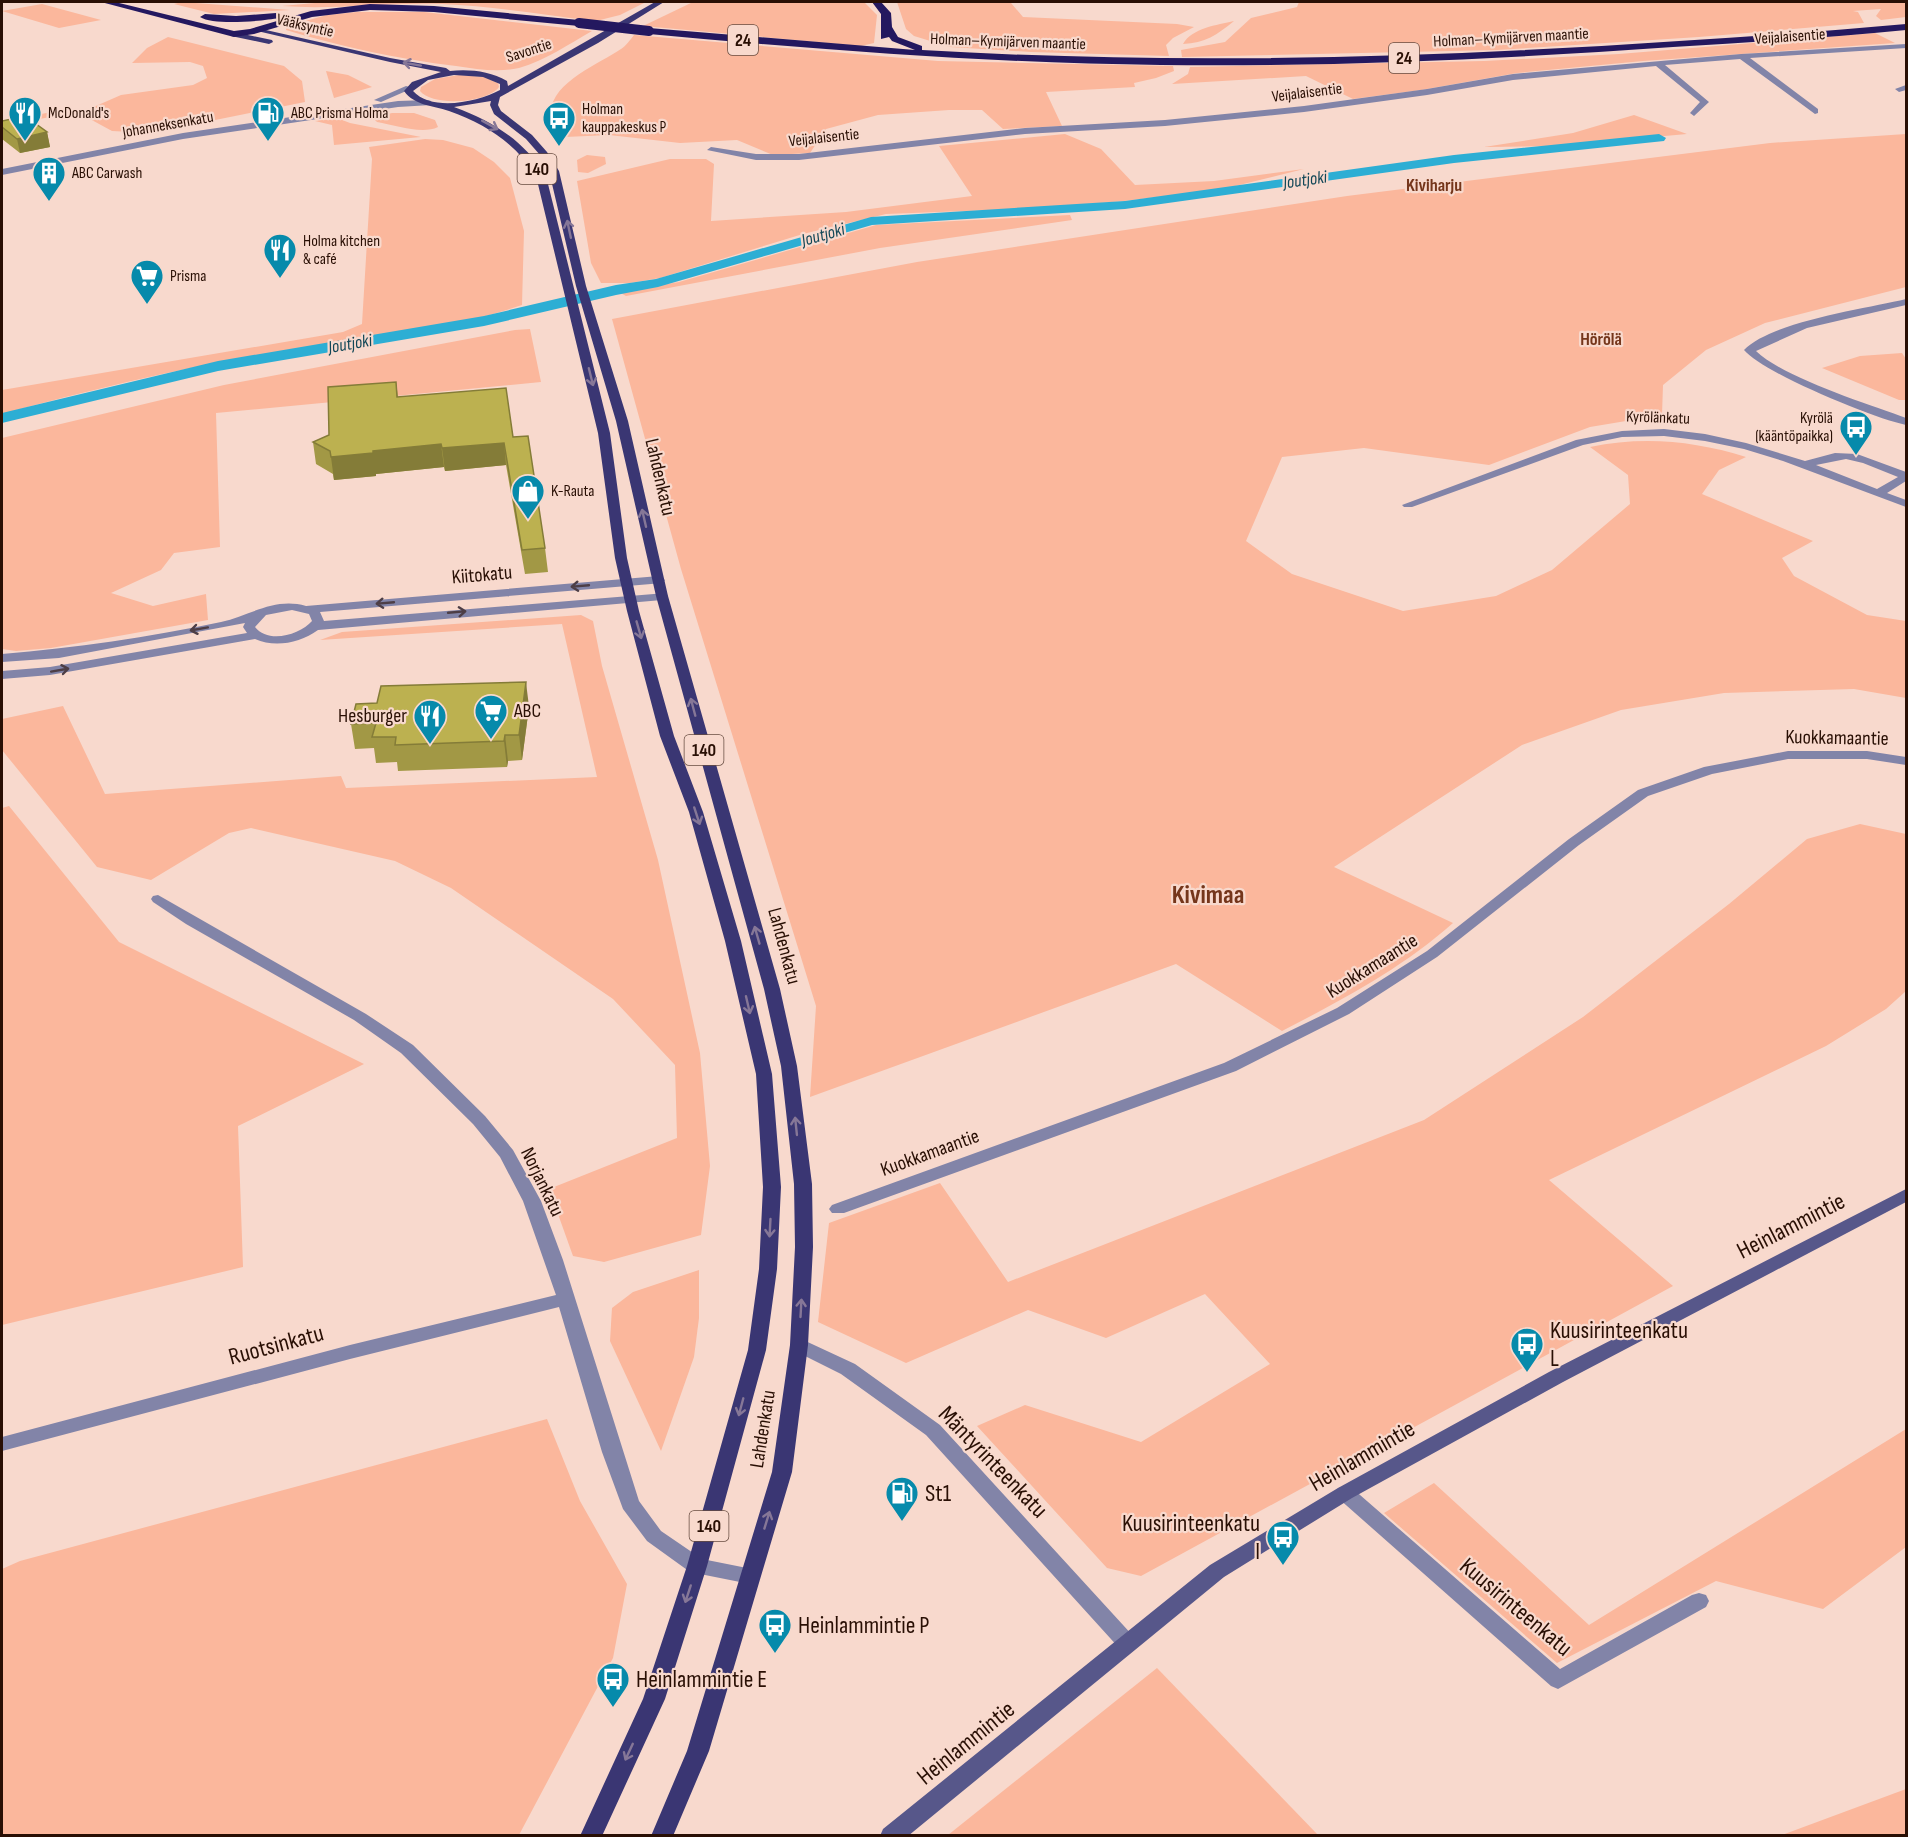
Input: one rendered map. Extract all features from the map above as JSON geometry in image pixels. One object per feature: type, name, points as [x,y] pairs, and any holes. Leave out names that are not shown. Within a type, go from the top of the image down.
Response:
[{"type":"highway","name":"Vääksyntie","points":[[106,2],[234,34]]},
{"type":"highway","name":"Vääksyntie","points":[[140,2],[257,30]]},
{"type":"highway","points":[[837,49],[878,45],[884,38],[887,27],[886,13],[876,2]]},
{"type":"highway","name":"Holman–Kymijärven maantie","points":[[234,34],[257,30],[311,14],[352,8],[434,9],[837,49],[1163,62],[1333,61],[1557,52],[1906,25]]},
{"type":"highway","name":"24","points":[[191,14],[236,20],[352,8]]},
{"type":"highway","points":[[887,27],[895,39],[917,48],[1021,58]]},
{"type":"main road","name":"Savontie","points":[[431,104],[470,103],[500,93],[660,2]]},
{"type":"main road","name":"Savontie","points":[[623,24],[669,2]]},
{"type":"main road","name":"Vääksyntie","points":[[257,30],[390,60],[464,73]]},
{"type":"main road","name":"Vääksyntie","points":[[234,34],[290,48]]},
{"type":"main road","name":"Savontie","points":[[521,72],[580,49]]},
{"type":"main road","name":"Vääksyntie","points":[[335,58],[400,71]]},
{"type":"main road","name":"Savontie","points":[[464,73],[511,74]]},
{"type":"main road","points":[[411,83],[434,76],[464,73]]},
{"type":"main road","name":"140","points":[[486,75],[501,80],[506,87],[500,93]]},
{"type":"main road","name":"140","points":[[411,83],[409,94],[412,97],[493,126],[524,151],[534,163],[541,176],[568,288],[584,320]]},
{"type":"main road","name":"Lahdenkatu","points":[[500,93],[494,105],[497,112],[529,137],[544,153],[554,171],[581,286],[584,320],[610,459],[621,558],[630,598],[667,736],[696,812],[733,940],[764,1074],[771,1135],[772,1187],[768,1269],[757,1350],[697,1566],[654,1699],[591,1836]]},
{"type":"main road","name":"Lahdenkatu","points":[[584,320],[622,421],[662,596],[772,989],[789,1066],[803,1184],[804,1247],[799,1345],[782,1472],[698,1751],[662,1836]]},
{"type":"street","name":"Veijalaisentie","points":[[711,150],[756,157],[799,157],[1002,134],[1165,123],[1305,109],[1506,78],[1741,56],[1906,46]]},
{"type":"street","points":[[1741,56],[1815,111]]},
{"type":"street","points":[[1657,63],[1706,102],[1694,113]]},
{"type":"street","name":"Johanneksenkatu","points":[[342,113],[411,83]]},
{"type":"street","name":"Johanneksenkatu","points":[[2,172],[183,136],[398,104],[431,104]]},
{"type":"street","points":[[1906,302],[1795,329],[1763,340],[1749,350],[1752,356],[1778,370],[1906,422]]},
{"type":"street","name":"Kyrölänkatu","points":[[1408,505],[1580,442],[1624,433],[1665,432],[1717,439],[1765,451],[1906,504]]},
{"type":"street","points":[[1806,465],[1830,456],[1856,456],[1906,476]]},
{"type":"street","points":[[1878,493],[1906,476]]},
{"type":"street","name":"Kiitokatu","points":[[256,616],[283,607],[308,609],[659,580]]},
{"type":"street","name":"Kiitokatu","points":[[256,635],[271,639],[291,638],[302,635],[315,626],[662,596]]},
{"type":"street","points":[[308,609],[317,616],[315,626]]},
{"type":"street","points":[[256,616],[249,627],[256,635]]},
{"type":"street","points":[[2,658],[59,654],[225,625],[256,616]]},
{"type":"street","points":[[2,675],[50,671],[256,635]]},
{"type":"street","name":"Kuokkamaantie","points":[[838,1209],[1230,1067],[1343,1011],[1431,954],[1574,842],[1643,793],[1709,770],[1788,755],[1867,755],[1906,761]]},
{"type":"street","name":"Norjankatu","points":[[158,899],[190,921],[360,1017],[407,1049],[447,1085],[479,1120],[507,1154],[532,1201],[554,1260],[630,1504],[654,1536],[697,1566],[750,1576]]},
{"type":"street","name":"Heinlammintie","points":[[891,1836],[1217,1571],[1345,1493],[1556,1377],[1906,1195]]},
{"type":"street","name":"Ruotsinkatu","points":[[2,1444],[350,1352],[566,1299]]},
{"type":"street","name":"Mäntyrinteenkatu","points":[[799,1345],[848,1369],[933,1431],[1127,1643]]},
{"type":"street","name":"Kuusirinteenkatu","points":[[1345,1493],[1558,1680],[1699,1601]]},
{"type":"shaded area","points":[[182,2],[290,10],[214,14],[174,4]]},
{"type":"shaded area","points":[[326,2],[646,2],[620,15],[596,21],[442,4],[282,6]]},
{"type":"shaded area","points":[[693,2],[864,2],[877,15],[874,43],[861,46],[643,26]]},
{"type":"shaded area","points":[[897,2],[1014,2],[1011,3],[1023,17],[1177,24],[1194,27],[1173,38],[1166,45],[1169,56],[950,47],[914,36],[906,29]]},
{"type":"shaded area","points":[[1299,2],[1906,2],[1906,17],[1881,20],[1876,16],[1881,9],[1853,11],[1858,12],[1864,23],[1699,37],[1497,50],[1182,57],[1181,50],[1225,42],[1251,18],[1297,7]]},
{"type":"shaded area","points":[[42,4],[101,20],[59,28],[2,11]]},
{"type":"shaded area","points":[[357,12],[424,12],[592,31],[539,61],[519,68],[495,70],[391,56],[286,30],[287,26],[327,15]]},
{"type":"shaded area","points":[[1234,21],[1210,37],[1198,42],[1183,44],[1192,34]]},
{"type":"shaded area","points":[[1875,33],[1895,43],[1643,61],[1517,73],[1353,99],[1306,76],[1172,84],[1188,74],[1190,67],[1484,61],[1619,54]]},
{"type":"shaded area","points":[[634,35],[938,61],[1173,66],[1174,71],[1134,83],[1135,87],[1046,92],[1062,126],[1003,129],[982,110],[878,115],[826,129],[810,153],[773,155],[737,140],[680,143],[609,135],[565,137],[553,122],[551,109],[555,98],[574,78],[623,48]]},
{"type":"shaded area","points":[[168,37],[284,66],[302,81],[305,102],[151,133],[112,131],[77,112],[2,126],[2,122],[61,110],[89,109],[121,95],[193,85],[207,78],[203,66],[190,62],[132,63],[147,48]]},
{"type":"shaded area","points":[[326,71],[348,75],[372,87],[334,98]]},
{"type":"shaded area","points":[[459,75],[484,77],[498,83],[499,87],[483,97],[460,101],[436,99],[420,91],[421,87],[435,79]]},
{"type":"shaded area","points":[[392,113],[414,113],[435,120],[438,127],[424,130],[408,129],[377,122],[373,118]]},
{"type":"shaded area","points":[[1634,115],[1687,134],[1553,146],[1484,147],[1573,133]]},
{"type":"shaded area","points":[[337,118],[350,123],[421,137],[334,145],[332,125],[315,121]]},
{"type":"shaded area","points":[[1065,134],[1101,149],[1135,185],[1214,181],[1304,169],[1223,189],[1124,201],[1042,208],[886,214],[803,234],[660,278],[630,283],[601,283],[591,263],[577,181],[670,159],[706,159],[714,164],[711,221],[846,212],[972,196],[939,146]]},
{"type":"shaded area","points":[[1906,134],[1906,287],[1765,323],[1706,350],[1663,385],[1662,415],[1590,427],[1489,465],[1364,448],[1282,457],[1246,541],[1292,574],[1403,611],[1496,596],[1552,570],[1630,504],[1628,475],[1590,447],[1649,441],[1707,447],[1746,457],[1719,470],[1702,494],[1813,541],[1782,558],[1794,576],[1867,615],[1906,621],[1906,698],[1854,689],[1724,693],[1621,710],[1522,745],[1334,867],[1453,923],[1392,969],[1282,1031],[1176,964],[810,1097],[816,1006],[681,569],[612,319],[917,262],[1347,196],[1770,143]]},
{"type":"shaded area","points":[[425,139],[443,140],[473,148],[494,162],[510,178],[524,231],[522,305],[425,330],[194,367],[2,414],[2,390],[343,332],[362,324],[372,159],[369,147]]},
{"type":"shaded area","points":[[587,155],[605,157],[606,164],[588,173],[578,172],[577,160]]},
{"type":"shaded area","points":[[1070,215],[1072,220],[880,248],[626,296],[619,292],[679,282],[876,225]]},
{"type":"shaded area","points":[[530,329],[541,382],[216,413],[220,547],[174,553],[161,570],[111,593],[153,606],[206,594],[208,620],[51,648],[16,651],[2,649],[2,438],[224,385]]},
{"type":"shaded area","points":[[1902,353],[1906,359],[1906,400],[1899,400],[1822,368],[1860,356]]},
{"type":"shaded area","points":[[581,615],[593,621],[602,666],[658,860],[700,1053],[710,1166],[701,1235],[604,1262],[573,1256],[549,1189],[677,1138],[675,1065],[613,999],[451,888],[395,861],[251,828],[229,833],[151,880],[97,867],[2,750],[2,719],[63,706],[105,794],[341,776],[346,788],[597,777],[562,624],[320,640],[342,632]]},
{"type":"shaded area","points":[[9,806],[119,942],[364,1064],[238,1126],[243,1267],[2,1325],[2,808]]},
{"type":"shaded area","points":[[1860,824],[1906,834],[1906,991],[1886,1009],[1826,1046],[1549,1180],[1673,1286],[1141,1576],[1107,1568],[977,1426],[1025,1405],[1141,1442],[1270,1364],[1205,1294],[1106,1338],[1028,1310],[906,1363],[818,1322],[829,1223],[940,1183],[1008,1282],[1424,1120],[1583,1017],[1729,904],[1807,839]]},
{"type":"shaded area","points":[[699,1270],[699,1318],[694,1357],[661,1451],[610,1341],[612,1308],[633,1292]]},
{"type":"shaded area","points":[[547,1419],[580,1501],[627,1584],[613,1658],[519,1835],[2,1835],[2,1569],[20,1561]]},
{"type":"shaded area","points":[[1906,1429],[1906,1547],[1823,1609],[1716,1581],[1557,1663],[1384,1513],[1434,1483],[1589,1625]]},
{"type":"shaded area","points":[[1157,1668],[1318,1835],[948,1835]]},
{"type":"shaded area","points":[[1906,1789],[1906,1835],[1782,1835]]},
{"type":"building","points":[[25,116],[47,132],[17,139],[2,127],[2,121]]},
{"type":"building","points":[[396,382],[397,397],[506,388],[513,437],[528,436],[545,548],[522,550],[504,443],[442,448],[441,444],[331,457],[330,451],[313,442],[329,435],[328,387]]},
{"type":"building","points":[[526,682],[519,735],[505,735],[504,741],[395,745],[396,737],[372,737],[376,723],[351,724],[356,704],[377,703],[381,686]]},
{"type":"waterway","name":"Joutjoki","points":[[2,418],[218,366],[484,321],[616,290],[658,283],[871,221],[1125,205],[1454,159],[1659,138]]},
{"type":"place","name":"McDonald's","points":[[25,142]]},
{"type":"place","name":"ABC Prisma Holma","points":[[268,142]]},
{"type":"place","name":"Holman kauppakeskus P","points":[[559,147]]},
{"type":"place","name":"ABC Carwash","points":[[49,202]]},
{"type":"place","name":"Holma kitchen & café","points":[[280,279]]},
{"type":"place","name":"Prisma","points":[[147,305]]},
{"type":"place","name":"Kyrölä (kääntöpaikka)","points":[[1856,456]]},
{"type":"place","name":"K-Rauta","points":[[528,520]]},
{"type":"place","name":"ABC","points":[[491,740]]},
{"type":"place","name":"Hesburger","points":[[430,745]]},
{"type":"place","name":"Kuusirinteenkatu L","points":[[1527,1373]]},
{"type":"place","name":"St1","points":[[902,1522]]},
{"type":"place","name":"Kuusirinteenkatu I","points":[[1283,1566]]},
{"type":"place","name":"Heinlammintie P","points":[[775,1654]]},
{"type":"place","name":"Heinlammintie E","points":[[613,1708]]},
{"type":"district","name":"Kiviharju","points":[[1434,185]]},
{"type":"district","name":"Hörölä","points":[[1601,339]]},
{"type":"district","name":"Kivimaa","points":[[1208,895]]}]
